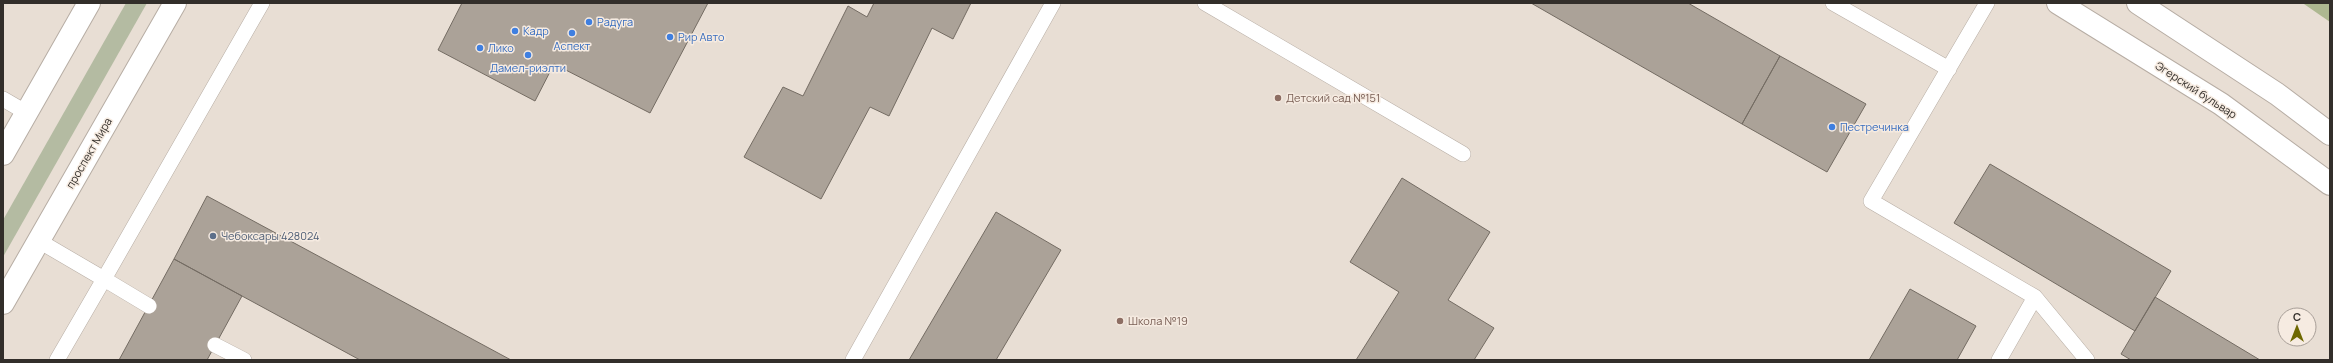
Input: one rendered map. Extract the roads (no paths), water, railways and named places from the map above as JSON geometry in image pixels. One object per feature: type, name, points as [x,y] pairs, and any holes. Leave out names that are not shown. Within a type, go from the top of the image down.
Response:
[{"type":"main road","points":[[3,154],[89,3]]},
{"type":"main road","name":"проспект Мира","points":[[3,303],[175,3]]},
{"type":"main road","name":"Эгерский бульвар","points":[[2058,3],[2221,104],[2330,184]]},
{"type":"main road","points":[[2138,3],[2276,94],[2330,134]]},
{"type":"lane","points":[[57,360],[262,3]]},
{"type":"lane","points":[[853,360],[1053,3]]},
{"type":"lane","points":[[1205,3],[1463,154]]},
{"type":"lane","points":[[1833,3],[1949,69]]},
{"type":"lane","points":[[1987,3],[1871,201],[2035,297],[2087,360]]},
{"type":"lane","points":[[3,99],[27,113]]},
{"type":"lane","points":[[38,241],[148,306]]},
{"type":"lane","points":[[1999,360],[2035,297]]},
{"type":"lane","points":[[215,345],[244,360]]},
{"type":"place","name":"Радуга","points":[[589,22]]},
{"type":"place","name":"Кадр","points":[[515,31]]},
{"type":"place","name":"Аспект","points":[[572,33]]},
{"type":"place","name":"Рир Авто","points":[[670,37]]},
{"type":"place","name":"Лико","points":[[480,48]]},
{"type":"place","name":"Дамел-риэлти","points":[[528,55]]},
{"type":"place","name":"Детский сад №151","points":[[1278,98]]},
{"type":"place","name":"Пестречинка","points":[[1832,127]]},
{"type":"place","name":"Чебоксары 428024","points":[[213,236]]},
{"type":"place","name":"Школа №19","points":[[1120,321]]}]
